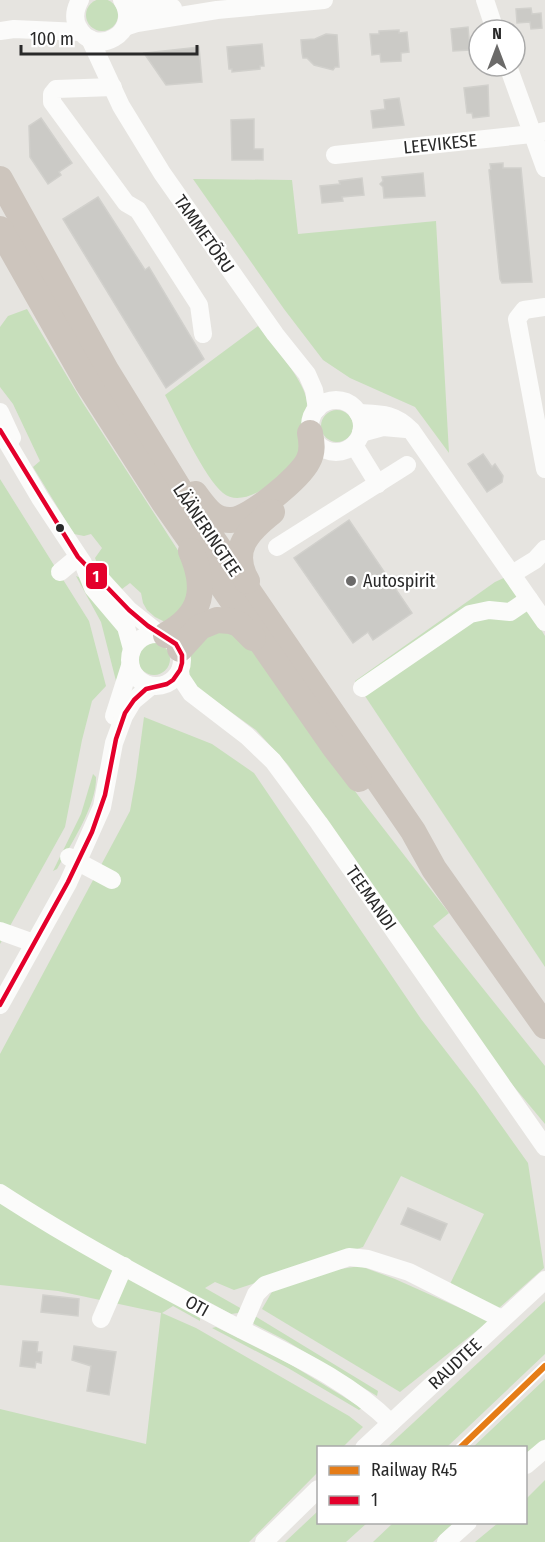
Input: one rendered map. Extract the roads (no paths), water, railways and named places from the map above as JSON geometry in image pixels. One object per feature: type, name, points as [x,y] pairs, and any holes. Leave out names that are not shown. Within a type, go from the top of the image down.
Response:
[{"type":"highway","name":"LÄÄNERINGTEE","points":[[0,179],[106,370],[212,540],[413,831],[434,869],[460,908],[545,1026]]},
{"type":"highway","name":"LÄÄNERINGTEE","points":[[0,229],[88,384],[163,501],[335,748],[371,795],[434,869]]},
{"type":"highway","points":[[134,416],[212,515],[231,520],[241,519],[251,513],[301,471],[312,447],[310,433]]},
{"type":"highway","points":[[278,633],[244,575],[240,554],[242,544],[249,531],[303,487],[330,452]]},
{"type":"highway","points":[[163,501],[194,557],[200,574],[196,609],[171,647]]},
{"type":"highway","points":[[171,647],[207,623],[217,620],[230,621],[239,624],[272,658]]},
{"type":"street","points":[[7,30],[85,36],[106,42],[137,23],[217,10],[324,0]]},
{"type":"street","points":[[485,0],[491,18]]},
{"type":"street","points":[[124,2],[217,10]]},
{"type":"street","name":"TAMMETÕRU","points":[[113,87],[120,33],[127,20],[124,2]]},
{"type":"street","points":[[7,30],[58,18],[78,3]]},
{"type":"street","name":"TAMMETÕRU","points":[[78,3],[76,24],[85,36],[131,124],[184,206],[275,334],[307,374],[339,400]]},
{"type":"street","points":[[514,78],[539,133],[545,168]]},
{"type":"street","points":[[113,87],[56,89],[52,94],[52,102],[126,203],[138,210],[199,305],[203,334]]},
{"type":"street","name":"LEEVIKESE","points":[[335,155],[539,133]]},
{"type":"street","points":[[545,307],[524,310],[517,319],[545,469]]},
{"type":"street","name":"TAMMETÕRU","points":[[307,374],[314,390],[316,409]]},
{"type":"street","points":[[378,484],[357,439],[361,421],[358,413],[353,407],[339,400],[324,403],[316,409],[310,424],[310,433],[318,445],[330,452],[347,450],[357,439],[383,427],[411,430]]},
{"type":"street","points":[[0,412],[7,424],[23,467]]},
{"type":"street","points":[[358,413],[394,417],[411,430],[545,621]]},
{"type":"street","points":[[0,430],[23,467]]},
{"type":"street","points":[[277,547],[407,465]]},
{"type":"street","name":"TEEMANDI","points":[[23,467],[73,564],[126,627],[131,658],[139,681],[158,685],[210,709]]},
{"type":"street","points":[[512,574],[535,560],[545,549]]},
{"type":"street","name":"TEEMANDI","points":[[73,564],[98,575],[129,610],[171,647],[186,687],[210,709],[247,736],[273,762],[319,823],[545,1147]]},
{"type":"street","points":[[363,688],[470,614],[489,610],[510,612],[529,599]]},
{"type":"street","points":[[0,991],[28,941],[73,859],[102,807],[114,743],[124,716],[133,701],[176,677],[171,647],[142,637],[131,658],[123,692],[111,721],[100,794],[73,859],[68,884],[0,1005]]},
{"type":"street","points":[[73,859],[112,880]]},
{"type":"street","points":[[0,931],[28,941]]},
{"type":"street","name":"TEEMANDI","points":[[515,1104],[545,1133]]},
{"type":"street","name":"OTI","points":[[0,1193],[46,1223],[124,1266],[285,1350],[372,1404],[391,1423]]},
{"type":"street","points":[[241,1329],[256,1294],[265,1285],[349,1257],[368,1258],[409,1272],[502,1320]]},
{"type":"street","points":[[101,1319],[124,1266]]},
{"type":"street","name":"RAUDTEE","points":[[366,1446],[545,1280]]},
{"type":"street","points":[[527,1463],[545,1449]]},
{"type":"street","points":[[264,1542],[317,1490]]},
{"type":"street","points":[[446,1542],[466,1524]]},
{"type":"rail line","name":"R45","points":[[462,1446],[545,1366]]},
{"type":"place","name":"Autospirit","points":[[351,581]]}]
